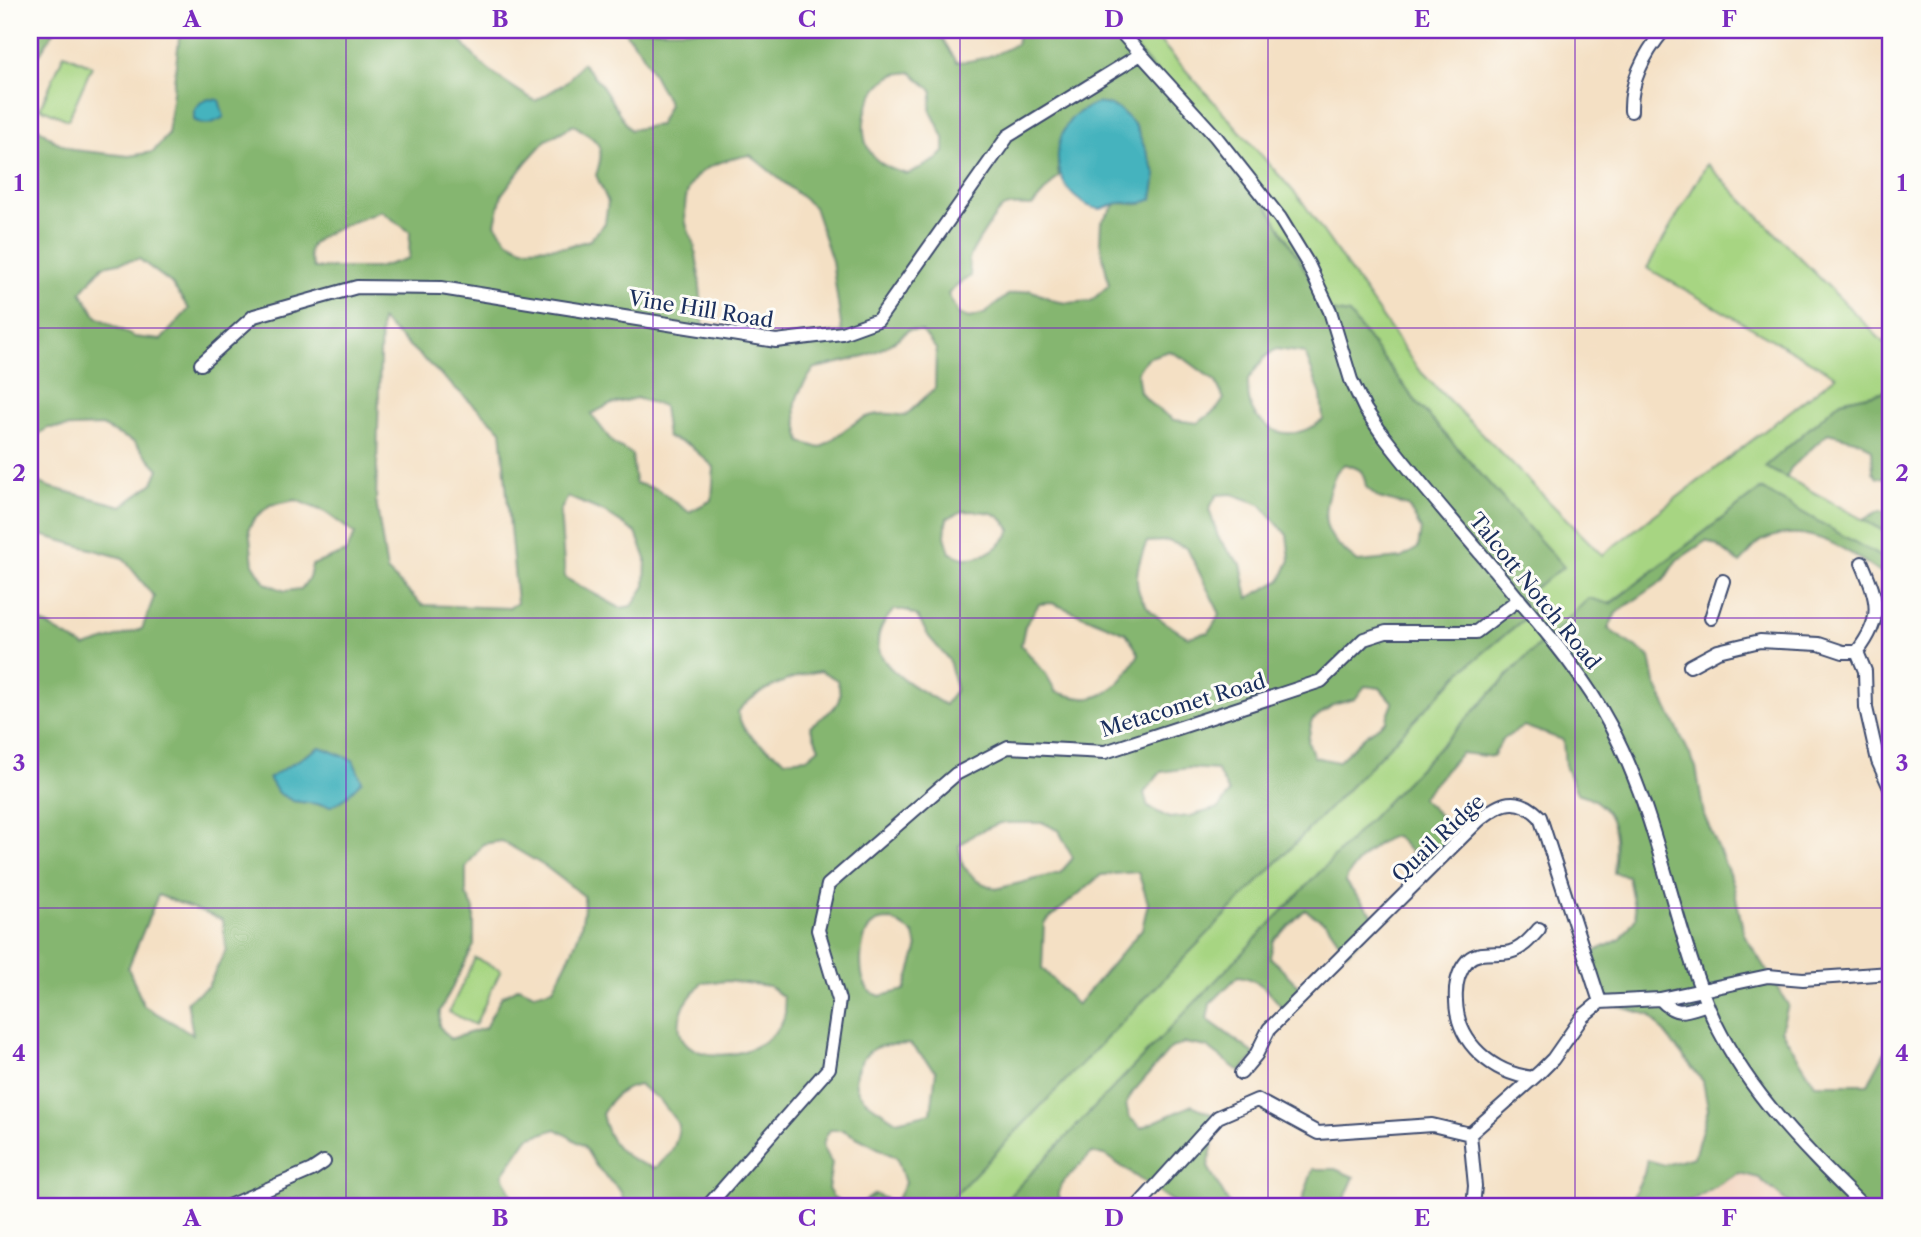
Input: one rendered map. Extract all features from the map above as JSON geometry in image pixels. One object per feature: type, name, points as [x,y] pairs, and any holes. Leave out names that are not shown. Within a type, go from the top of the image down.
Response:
[{"type":"street","name":"Talcott Notch Road","points":[[1119,30],[1216,136],[1280,218],[1308,264],[1330,311],[1351,380],[1364,409],[1385,439],[1584,681],[1626,755],[1641,789],[1701,991],[1724,1040],[1755,1089],[1807,1150],[1864,1207]]},
{"type":"street","points":[[1631,111],[1630,91],[1647,50],[1664,30]]},
{"type":"street","name":"Vine Hill Road","points":[[201,364],[254,316],[357,287],[441,288],[776,341],[842,332],[878,320],[1008,136],[1141,54]]},
{"type":"street","points":[[1857,652],[1868,637],[1877,610],[1873,590],[1862,563]]},
{"type":"street","points":[[1711,618],[1723,581]]},
{"type":"street","name":"Metacomet Road","points":[[707,1207],[829,1068],[839,1000],[818,930],[828,885],[956,774],[1008,747],[1105,752],[1321,681],[1364,639],[1386,632],[1476,632],[1519,599]]},
{"type":"street","points":[[1690,666],[1718,651],[1760,641],[1819,644],[1843,652],[1857,652]]},
{"type":"street","points":[[1857,652],[1866,671],[1866,708],[1878,761],[1891,790]]},
{"type":"street","name":"Quail Ridge","points":[[1241,1073],[1256,1055],[1269,1029],[1478,821],[1493,808],[1519,802],[1530,807],[1540,817],[1600,1002]]},
{"type":"street","points":[[1532,1078],[1519,1077],[1503,1070],[1479,1052],[1462,1033],[1456,1012],[1455,987],[1466,962],[1473,956],[1509,952],[1518,948],[1539,929]]},
{"type":"street","points":[[1470,1134],[1553,1059],[1583,1016],[1600,1002],[1660,999],[1768,976],[1803,979],[1891,973]]},
{"type":"street","points":[[1660,999],[1669,1009],[1682,1012],[1707,1004]]},
{"type":"street","points":[[1503,1070],[1514,1097]]},
{"type":"street","points":[[1137,1207],[1218,1117],[1257,1100],[1318,1133],[1432,1125],[1470,1134]]},
{"type":"street","points":[[1470,1134],[1475,1186],[1473,1207]]},
{"type":"street","points":[[226,1207],[312,1170],[324,1161]]},
{"type":"shaded area","points":[[1739,1173],[1759,1178],[1793,1207],[1680,1207]]},
{"type":"green space","points":[[30,30],[55,30],[30,69]]},
{"type":"green space","points":[[180,30],[465,30],[461,40],[476,59],[535,101],[567,82],[582,63],[600,83],[630,130],[659,125],[669,104],[641,51],[623,30],[932,30],[940,35],[957,62],[980,59],[1009,48],[1016,44],[1019,30],[1119,30],[1250,177],[1330,311],[1349,314],[1418,404],[1564,567],[1519,599],[1531,613],[1464,669],[943,1207],[625,1207],[621,1192],[596,1166],[584,1146],[556,1129],[528,1138],[503,1174],[514,1202],[520,1207],[30,1207],[30,609],[34,618],[85,647],[142,629],[154,597],[123,558],[30,532],[30,478],[49,487],[122,506],[153,483],[159,469],[134,442],[102,426],[48,428],[30,440],[30,117],[36,126],[53,140],[74,150],[129,156],[153,152],[168,135]],"holes":[[[911,72],[933,91],[930,109],[944,138],[944,152],[936,160],[908,174],[889,168],[876,160],[864,135],[870,100],[876,89],[894,75]],[[1073,117],[1135,125],[1156,175],[1142,204],[1117,203],[1101,222],[1100,242],[1109,285],[1091,301],[1055,301],[1030,290],[1008,295],[984,314],[969,318],[958,314],[948,294],[971,276],[969,260],[979,241],[1003,208],[1032,206],[1059,176],[1060,145]],[[574,125],[594,140],[601,156],[596,175],[608,202],[605,223],[590,240],[565,247],[522,248],[508,241],[495,224],[502,194],[546,140]],[[750,155],[814,207],[832,261],[842,332],[776,341],[704,329],[697,258],[686,223],[685,206],[687,193],[700,173],[722,162]],[[381,211],[410,232],[409,258],[377,268],[314,268],[309,255],[311,246],[323,236]],[[139,259],[171,283],[189,309],[161,340],[134,337],[97,317],[81,292],[103,266]],[[381,320],[501,430],[517,603],[509,608],[422,605],[387,571],[376,501]],[[908,330],[922,331],[936,349],[935,388],[905,416],[878,414],[868,417],[850,426],[820,448],[801,442],[796,403],[815,368],[864,356],[887,346]],[[1276,349],[1305,353],[1321,395],[1323,420],[1295,433],[1280,432],[1273,430],[1255,415],[1249,402],[1248,380],[1264,358]],[[1169,351],[1185,359],[1216,382],[1224,399],[1217,409],[1198,423],[1174,420],[1152,405],[1140,392],[1137,372],[1147,358]],[[636,398],[663,406],[667,437],[689,445],[714,467],[712,500],[689,512],[657,489],[635,483],[632,454],[613,443],[591,414],[609,405]],[[1345,464],[1355,467],[1363,474],[1366,487],[1379,498],[1408,506],[1421,529],[1418,548],[1401,558],[1358,562],[1334,540],[1326,524],[1326,504],[1334,476]],[[1232,494],[1260,504],[1287,535],[1290,560],[1281,580],[1248,598],[1241,564],[1218,537],[1209,509],[1217,495]],[[568,497],[604,512],[636,533],[646,559],[645,586],[632,606],[620,608],[565,578],[560,511]],[[296,500],[325,512],[355,534],[346,552],[312,565],[309,578],[301,589],[285,591],[265,583],[253,564],[249,528],[255,518],[270,505]],[[963,511],[985,512],[996,515],[1006,523],[1011,530],[999,545],[981,556],[965,558],[950,553],[945,536],[947,518]],[[1168,541],[1187,548],[1220,614],[1209,632],[1188,637],[1149,609],[1138,588],[1137,575],[1147,542]],[[1052,603],[1126,633],[1139,654],[1113,688],[1090,698],[1077,698],[1056,692],[1046,674],[1021,645],[1025,626],[1039,604]],[[894,610],[905,610],[917,616],[929,637],[949,660],[956,689],[945,705],[901,677],[881,654],[878,641],[882,626]],[[821,671],[837,680],[840,697],[838,703],[810,726],[819,748],[807,758],[785,760],[749,735],[740,720],[738,712],[745,704],[775,685]],[[1365,686],[1380,688],[1393,703],[1386,721],[1364,737],[1338,762],[1314,757],[1308,741],[1312,720],[1333,705],[1355,699]],[[319,747],[352,760],[332,806],[293,801],[270,778]],[[1189,768],[1217,770],[1229,793],[1219,808],[1190,816],[1169,818],[1148,807],[1144,793],[1161,772]],[[1000,823],[1044,823],[1059,831],[1073,858],[1060,873],[996,889],[977,881],[963,866],[959,846],[976,833]],[[502,841],[546,867],[584,896],[579,933],[553,989],[534,994],[519,987],[502,996],[485,1028],[450,1039],[439,1026],[440,1011],[474,945],[474,909],[466,894],[466,867],[483,844]],[[1138,872],[1148,903],[1142,929],[1077,1005],[1042,968],[1044,923],[1101,875]],[[158,895],[223,920],[226,950],[208,986],[187,1001],[193,1034],[144,1006],[128,968]],[[892,920],[914,934],[917,949],[905,990],[880,996],[871,992],[866,985],[861,958],[867,932],[873,924]],[[729,981],[769,986],[783,997],[785,1013],[777,1030],[761,1043],[742,1052],[722,1055],[702,1053],[688,1045],[680,1031],[685,1004],[701,983]],[[910,1044],[936,1071],[931,1113],[896,1121],[867,1102],[860,1094],[855,1080],[859,1065],[875,1048]],[[639,1085],[660,1100],[679,1125],[672,1150],[655,1168],[635,1161],[613,1143],[602,1114],[617,1095]],[[830,1130],[843,1130],[897,1158],[905,1183],[895,1203],[875,1194],[860,1204],[844,1203],[833,1197],[828,1189],[832,1163],[824,1146]]]},
{"type":"green space","points":[[1119,30],[1150,30],[1302,201],[1418,369],[1602,555],[1836,376],[1647,268],[1707,164],[1891,350],[1891,390],[1841,401],[1766,466],[1891,535],[1891,563],[1761,489],[1609,604],[1549,636],[1520,663],[999,1207],[943,1207],[1464,669],[1530,614],[1418,404],[1349,314],[1330,311]]},
{"type":"green space","points":[[64,54],[92,66],[68,120],[40,108]]},
{"type":"green space","points":[[1891,390],[1891,477],[1877,478],[1873,472],[1872,450],[1862,442],[1828,433],[1791,468],[1786,478],[1765,467],[1841,401]]},
{"type":"green space","points":[[1761,489],[1891,563],[1891,580],[1846,551],[1815,537],[1798,534],[1763,540],[1740,563],[1706,541],[1676,561],[1664,580],[1616,613],[1608,629],[1650,657],[1655,683],[1696,767],[1704,815],[1733,883],[1744,934],[1788,1005],[1781,1030],[1815,1084],[1868,1084],[1891,1041],[1891,1207],[1793,1207],[1759,1178],[1739,1173],[1680,1207],[1633,1207],[1630,1202],[1644,1174],[1647,1160],[1665,1165],[1694,1157],[1708,1109],[1703,1081],[1650,1015],[1600,1002],[1585,956],[1621,939],[1636,917],[1628,876],[1614,873],[1615,835],[1612,824],[1601,805],[1577,793],[1565,766],[1563,740],[1524,726],[1502,740],[1493,757],[1461,753],[1421,798],[1463,837],[1428,871],[1396,836],[1374,847],[1353,868],[1345,882],[1378,921],[1347,953],[1327,924],[1305,910],[1274,940],[1270,957],[1306,994],[1286,1013],[1260,984],[1238,976],[1210,1004],[1207,1019],[1256,1055],[1240,1072],[1207,1047],[1184,1043],[1171,1048],[1133,1092],[1126,1104],[1129,1117],[1141,1128],[1192,1105],[1218,1117],[1208,1167],[1231,1207],[1180,1207],[1105,1155],[1092,1153],[1063,1182],[1058,1193],[1063,1207],[999,1207],[1520,663],[1589,598],[1610,604]]},
{"type":"green space","points":[[1880,510],[1891,513],[1891,535],[1863,520]]},
{"type":"green space","points":[[475,958],[501,970],[475,1025],[449,1012]]},
{"type":"green space","points":[[1313,1169],[1335,1169],[1354,1177],[1341,1207],[1300,1207]]},
{"type":"water","points":[[219,100],[224,117],[210,123],[194,120],[194,111],[201,102]]},
{"type":"water","points":[[1097,103],[1120,110],[1135,125],[1156,175],[1152,199],[1140,203],[1117,203],[1099,209],[1079,200],[1064,182],[1058,160],[1061,137],[1073,117]]},
{"type":"water","points":[[320,747],[353,760],[362,781],[345,798],[332,806],[293,801],[278,793],[269,778]]}]
